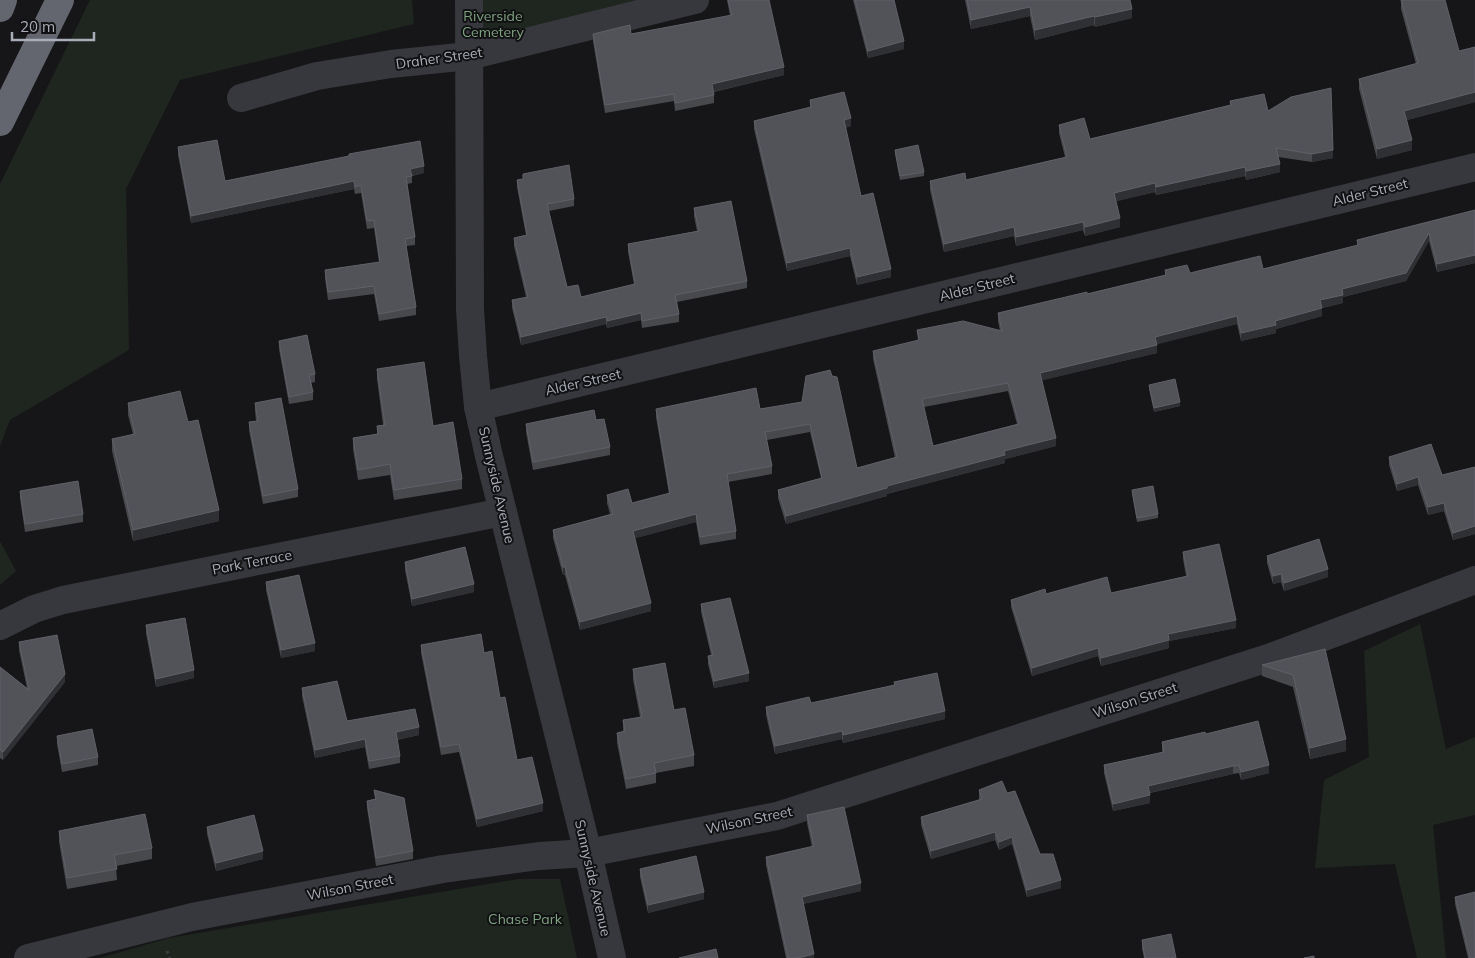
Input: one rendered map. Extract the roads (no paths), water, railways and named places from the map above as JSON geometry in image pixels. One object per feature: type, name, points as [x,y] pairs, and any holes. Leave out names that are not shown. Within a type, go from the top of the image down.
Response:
[{"type":"highway","points":[[0,8],[3,0]]},
{"type":"highway","points":[[0,122],[60,0]]},
{"type":"street","name":"Sunnyside Avenue","points":[[469,0],[470,308],[472,356],[478,407],[588,852],[612,958]]},
{"type":"street","name":"Draher Street","points":[[241,98],[317,76],[391,64],[469,56],[695,0]]},
{"type":"street","name":"Alder Street","points":[[478,407],[1475,167]]},
{"type":"street","name":"Park Terrace","points":[[2,624],[34,609],[63,600],[503,512]]},
{"type":"street","name":"Wilson Street","points":[[28,958],[192,917],[424,872],[490,862],[588,852],[776,816],[1271,657],[1475,580]]},
{"type":"park label","name":"Riverside Cemetery","points":[[493,24]]},
{"type":"park label","name":"Chase Park","points":[[525,919]]}]
